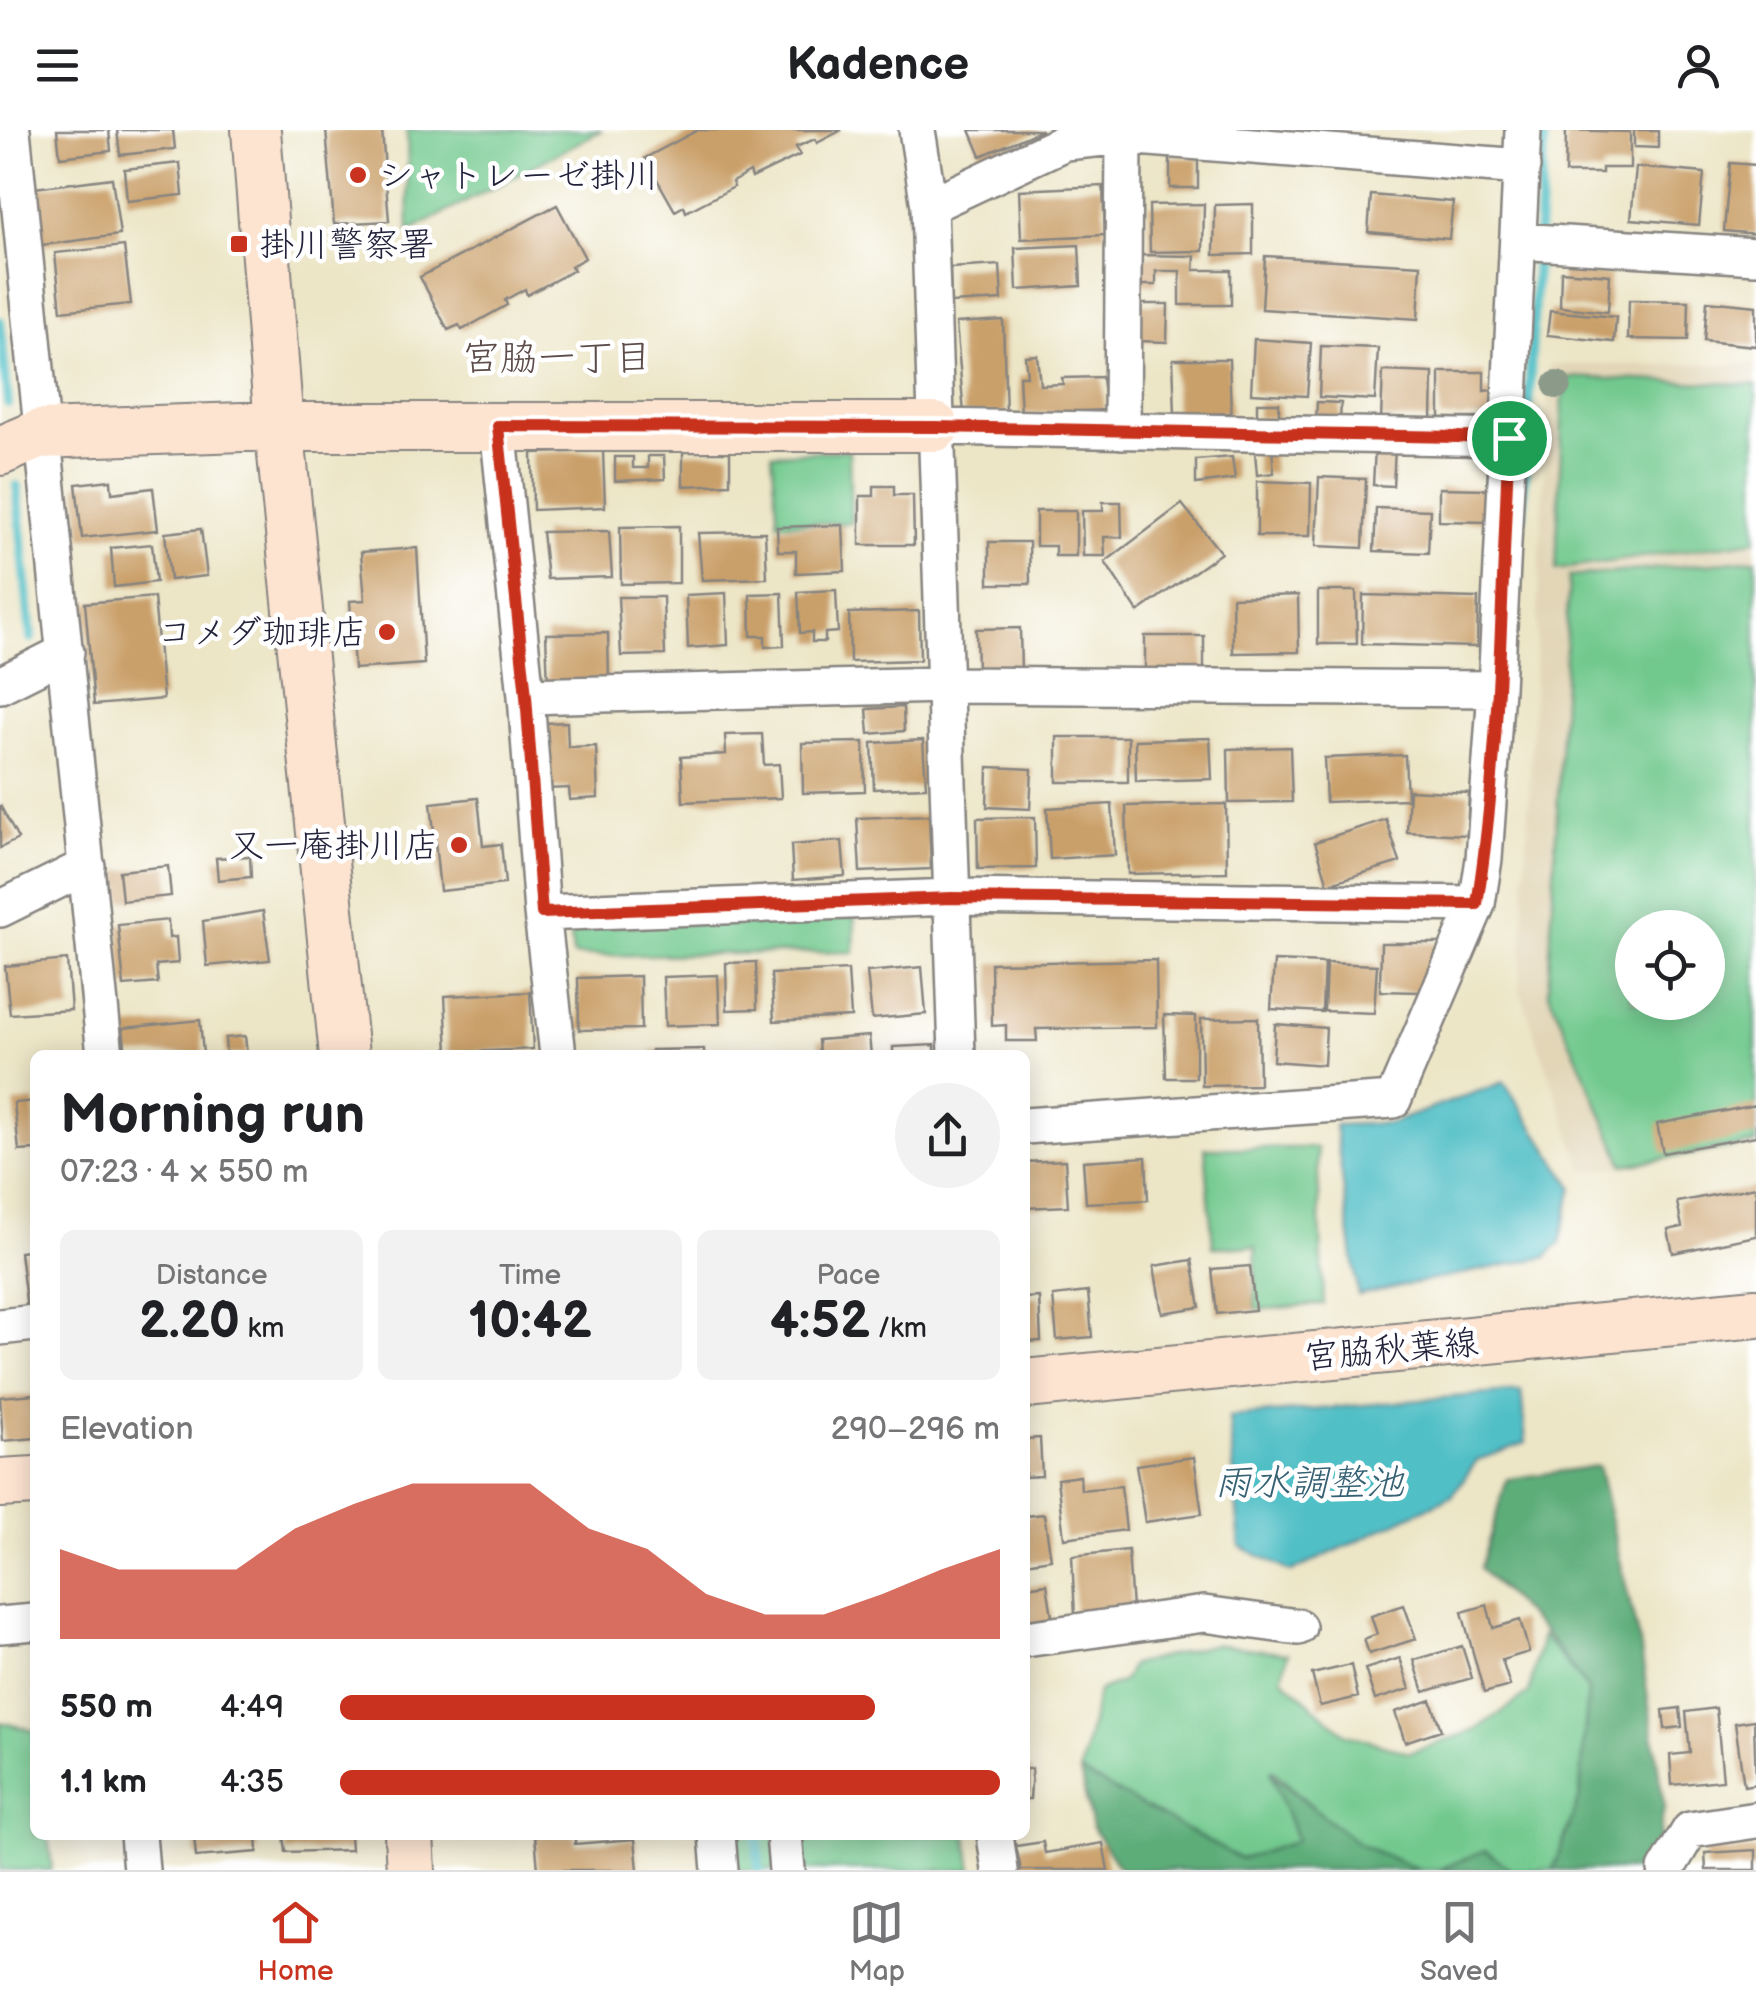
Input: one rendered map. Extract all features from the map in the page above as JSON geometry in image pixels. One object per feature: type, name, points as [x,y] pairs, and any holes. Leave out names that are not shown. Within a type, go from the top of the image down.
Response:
[{"type":"street","points":[[12,130],[20,443],[66,652],[105,1050]]},
{"type":"street","points":[[256,130],[279,426],[343,1050]]},
{"type":"street","points":[[918,130],[929,206],[957,1050]]},
{"type":"street","points":[[1030,1126],[1393,1100],[1477,904],[1484,858],[1509,438],[1534,242],[1522,166],[1523,130]]},
{"type":"street","points":[[929,206],[1065,142],[1124,136],[1522,166]]},
{"type":"street","points":[[1122,430],[1124,136]]},
{"type":"street","points":[[1534,242],[1756,256]]},
{"type":"street","points":[[20,443],[279,426],[935,427],[1509,438]]},
{"type":"street","points":[[498,426],[557,1050]]},
{"type":"street","points":[[0,685],[66,652]]},
{"type":"street","points":[[526,696],[943,685],[1496,690]]},
{"type":"street","points":[[0,910],[87,866]]},
{"type":"street","points":[[542,913],[952,898],[1477,904]]},
{"type":"street","name":"宮脇秋葉線","points":[[1030,1384],[1756,1313]]},
{"type":"street","points":[[0,1327],[30,1324]]},
{"type":"street","points":[[0,1483],[30,1480]]},
{"type":"street","points":[[1030,1639],[1204,1614],[1298,1627]]},
{"type":"street","points":[[0,1626],[30,1623]]},
{"type":"street","points":[[1666,1870],[1690,1830],[1756,1820]]},
{"type":"street","points":[[138,1840],[141,1870]]},
{"type":"street","points":[[408,1840],[411,1870]]},
{"type":"street","points":[[717,1840],[720,1870]]},
{"type":"street","points":[[784,1840],[787,1870]]},
{"type":"street","points":[[997,1840],[1000,1870]]},
{"type":"shaded area","points":[[1756,364],[1756,1146],[1584,1172],[1520,991],[1549,365]]},
{"type":"green space","points":[[407,130],[602,130],[409,232]]},
{"type":"green space","points":[[1568,377],[1756,385],[1756,540],[1556,570],[1563,392],[1567,392]]},
{"type":"green space","points":[[849,450],[851,523],[778,523],[772,454]]},
{"type":"green space","points":[[1756,559],[1756,1144],[1624,1165],[1548,991],[1569,577]]},
{"type":"green space","points":[[855,917],[854,952],[573,956],[570,927]]},
{"type":"green space","points":[[1205,1148],[1317,1148],[1324,1304],[1255,1310],[1256,1247],[1213,1247]]},
{"type":"green space","points":[[1598,1466],[1641,1650],[1664,1808],[1653,1870],[1553,1870],[1580,1796],[1588,1690],[1544,1632],[1480,1569],[1507,1479]]},
{"type":"green space","points":[[1542,1635],[1588,1690],[1579,1803],[1553,1870],[1512,1870],[1485,1851],[1439,1870],[1419,1870],[1349,1840],[1271,1769],[1297,1842],[1241,1860],[1080,1772],[1098,1691],[1123,1681],[1131,1665],[1214,1644],[1288,1653],[1282,1678],[1344,1733],[1409,1753],[1476,1730],[1529,1693]]},
{"type":"green space","points":[[0,1722],[30,1730],[30,1840],[49,1840],[52,1870],[0,1870]]},
{"type":"green space","points":[[1080,1772],[1241,1859],[1297,1841],[1271,1774],[1360,1845],[1419,1870],[1121,1870],[1092,1827]]},
{"type":"green space","points":[[724,1840],[776,1840],[778,1870],[727,1870]]},
{"type":"green space","points":[[968,1840],[972,1870],[803,1870],[800,1842]]},
{"type":"green space","points":[[1485,1850],[1512,1870],[1439,1870]]},
{"type":"water","points":[[1504,1082],[1573,1187],[1560,1243],[1546,1257],[1358,1295],[1335,1125],[1391,1123]]},
{"type":"water","name":"雨水調整池","points":[[1521,1391],[1526,1443],[1477,1460],[1452,1496],[1291,1572],[1240,1546],[1229,1417]]},
{"type":"building","points":[[57,130],[109,130],[111,151],[60,157]]},
{"type":"building","points":[[117,130],[173,130],[175,149],[120,155]]},
{"type":"building","name":"シャトレーゼ掛川","points":[[326,130],[382,130],[389,221],[334,224]]},
{"type":"building","points":[[698,130],[842,130],[817,143],[815,139],[796,147],[800,155],[752,178],[750,172],[732,182],[734,187],[686,212],[684,206],[675,211],[645,158]]},
{"type":"building","points":[[970,130],[1042,130],[981,156]]},
{"type":"building","points":[[1566,130],[1630,132],[1630,168],[1565,173]]},
{"type":"building","points":[[1634,130],[1658,130],[1658,148],[1634,147]]},
{"type":"building","points":[[1170,158],[1198,158],[1198,188],[1170,188]]},
{"type":"building","points":[[180,163],[183,195],[127,201],[124,169]]},
{"type":"building","points":[[1730,163],[1756,165],[1756,234],[1724,231]]},
{"type":"building","points":[[1636,167],[1704,173],[1699,225],[1631,219]]},
{"type":"building","points":[[112,178],[120,235],[42,245],[34,188]]},
{"type":"building","points":[[1103,186],[1105,235],[1021,239],[1019,190]]},
{"type":"building","points":[[1371,195],[1453,202],[1449,239],[1368,232]]},
{"type":"building","points":[[1204,204],[1203,251],[1150,252],[1149,205]]},
{"type":"building","points":[[1253,204],[1253,254],[1214,255],[1215,205]]},
{"type":"building","points":[[557,205],[585,258],[571,266],[574,270],[527,295],[525,289],[505,300],[507,305],[462,330],[459,325],[448,330],[420,277]]},
{"type":"building","points":[[1079,245],[1081,286],[1017,290],[1015,248]]},
{"type":"building","points":[[124,246],[131,304],[61,311],[55,253]]},
{"type":"building","points":[[1138,255],[1195,256],[1194,270],[1231,270],[1231,305],[1180,305],[1180,271],[1156,271],[1156,285],[1138,285]]},
{"type":"building","points":[[1265,256],[1421,265],[1418,319],[1262,309]]},
{"type":"building","points":[[1000,265],[1002,300],[951,303],[950,268]]},
{"type":"building","points":[[1561,271],[1610,275],[1608,312],[1560,307]]},
{"type":"building","points":[[1629,300],[1689,301],[1688,340],[1628,339]]},
{"type":"building","points":[[1707,301],[1756,306],[1756,346],[1704,341]]},
{"type":"building","points":[[1140,304],[1168,304],[1167,342],[1139,341]]},
{"type":"building","points":[[1550,311],[1616,317],[1614,342],[1547,335]]},
{"type":"building","points":[[1003,320],[1006,414],[964,414],[956,323]]},
{"type":"building","points":[[1254,339],[1311,343],[1307,396],[1251,393]]},
{"type":"building","points":[[1321,346],[1378,348],[1375,400],[1319,397]]},
{"type":"building","points":[[1037,355],[1040,385],[1063,384],[1062,378],[1102,377],[1105,410],[1021,414],[1019,376],[1027,376],[1025,356]]},
{"type":"building","points":[[1173,359],[1229,359],[1231,413],[1175,415]]},
{"type":"building","points":[[1383,371],[1433,373],[1432,420],[1381,419]]},
{"type":"building","points":[[1440,372],[1484,372],[1484,391],[1492,390],[1492,418],[1440,418]]},
{"type":"building","points":[[1317,402],[1341,403],[1340,420],[1316,419]]},
{"type":"building","points":[[1257,403],[1279,403],[1279,418],[1257,418]]},
{"type":"building","points":[[1375,447],[1395,448],[1393,486],[1373,485]]},
{"type":"building","points":[[1272,448],[1274,473],[1257,475],[1255,452]]},
{"type":"building","points":[[603,451],[605,507],[533,510],[532,453]]},
{"type":"building","points":[[683,452],[730,452],[730,484],[683,486]]},
{"type":"building","points":[[648,456],[664,456],[665,479],[615,481],[615,457],[633,457],[633,468],[648,468]]},
{"type":"building","points":[[1232,457],[1235,479],[1196,484],[1196,460]]},
{"type":"building","points":[[1319,477],[1366,479],[1363,548],[1316,546]]},
{"type":"building","points":[[111,480],[112,493],[153,488],[158,530],[82,538],[76,484]]},
{"type":"building","points":[[1257,481],[1311,483],[1310,536],[1257,536]]},
{"type":"building","points":[[874,486],[894,486],[894,495],[913,495],[914,545],[860,545],[860,496],[874,496]]},
{"type":"building","points":[[1439,488],[1488,489],[1488,522],[1439,521]]},
{"type":"building","points":[[1103,502],[1121,502],[1122,537],[1104,537],[1105,556],[1083,556],[1082,511],[1103,511]]},
{"type":"building","points":[[1182,504],[1221,553],[1138,612],[1105,562]]},
{"type":"building","points":[[1376,508],[1430,510],[1428,553],[1374,551]]},
{"type":"building","points":[[1036,511],[1076,511],[1076,556],[1055,556],[1055,546],[1036,546]]},
{"type":"building","points":[[843,525],[845,571],[796,573],[796,551],[778,551],[777,527]]},
{"type":"building","points":[[679,526],[679,583],[621,584],[620,527]]},
{"type":"building","points":[[201,529],[207,576],[170,580],[165,533]]},
{"type":"building","points":[[609,531],[612,577],[547,579],[542,532]]},
{"type":"building","points":[[765,532],[767,578],[702,580],[698,533]]},
{"type":"building","points":[[989,542],[1029,542],[1030,584],[989,584]]},
{"type":"building","points":[[152,544],[156,582],[114,587],[111,548]]},
{"type":"building","name":"コメダ珈琲店","points":[[417,548],[424,664],[354,669],[350,601],[365,600],[361,552]]},
{"type":"building","points":[[836,590],[838,632],[825,633],[825,642],[812,642],[812,632],[800,633],[798,592]]},
{"type":"building","points":[[1318,591],[1356,591],[1357,644],[1318,644]]},
{"type":"building","points":[[726,593],[728,645],[688,648],[686,595]]},
{"type":"building","points":[[782,593],[784,646],[765,647],[765,636],[751,636],[750,594]]},
{"type":"building","points":[[1298,595],[1299,652],[1233,653],[1232,597]]},
{"type":"building","points":[[1363,595],[1478,598],[1477,647],[1362,644]]},
{"type":"building","points":[[154,597],[163,699],[94,705],[85,603]]},
{"type":"building","points":[[618,597],[663,597],[665,655],[621,656]]},
{"type":"building","points":[[919,611],[920,660],[850,662],[849,613]]},
{"type":"building","points":[[1020,628],[1021,672],[977,673],[976,629]]},
{"type":"building","points":[[608,633],[609,684],[548,686],[546,634]]},
{"type":"building","points":[[1145,636],[1204,636],[1204,676],[1145,676]]},
{"type":"building","points":[[903,707],[904,731],[869,734],[867,709]]},
{"type":"building","points":[[567,722],[568,747],[596,746],[598,798],[570,800],[569,788],[546,789],[544,723]]},
{"type":"building","points":[[762,734],[764,765],[779,764],[781,798],[683,802],[681,757],[726,754],[725,735]]},
{"type":"building","points":[[1057,737],[1128,737],[1128,782],[1057,782]]},
{"type":"building","points":[[1210,738],[1212,779],[1136,781],[1135,740]]},
{"type":"building","points":[[923,740],[926,787],[874,789],[872,743]]},
{"type":"building","points":[[864,742],[865,791],[803,793],[802,743]]},
{"type":"building","points":[[1290,747],[1292,802],[1229,803],[1228,749]]},
{"type":"building","points":[[1405,755],[1407,799],[1326,802],[1324,758]]},
{"type":"building","points":[[988,767],[1032,769],[1030,809],[987,807]]},
{"type":"building","points":[[1409,790],[1469,793],[1467,835],[1407,832]]},
{"type":"building","name":"又一庵掛川店","points":[[478,798],[483,846],[501,844],[505,884],[440,891],[431,803]]},
{"type":"building","points":[[1112,804],[1115,855],[1050,859],[1047,808]]},
{"type":"building","points":[[1226,804],[1227,872],[1128,874],[1126,806]]},
{"type":"building","points":[[0,805],[18,839],[0,848]]},
{"type":"building","points":[[929,815],[931,869],[860,872],[857,818]]},
{"type":"building","points":[[1035,817],[1036,868],[978,869],[977,818]]},
{"type":"building","points":[[1386,819],[1400,862],[1328,884],[1315,842]]},
{"type":"building","points":[[842,841],[845,876],[793,880],[791,845]]},
{"type":"building","points":[[250,856],[251,877],[218,880],[216,858]]},
{"type":"building","points":[[168,866],[171,896],[122,901],[119,871]]},
{"type":"building","points":[[263,911],[270,960],[207,966],[203,921]]},
{"type":"building","points":[[168,920],[169,938],[176,937],[178,963],[156,965],[158,983],[124,986],[118,925]]},
{"type":"building","points":[[1381,943],[1440,943],[1420,992],[1380,991]]},
{"type":"building","points":[[67,960],[71,1010],[10,1014],[5,966]]},
{"type":"building","points":[[1156,960],[1157,1027],[1036,1029],[1037,1041],[1006,1041],[1006,1025],[992,1026],[991,963]]},
{"type":"building","points":[[1274,961],[1324,963],[1322,1012],[1271,1009]]},
{"type":"building","points":[[756,962],[757,1009],[727,1010],[726,963]]},
{"type":"building","points":[[1326,963],[1377,965],[1374,1013],[1324,1011]]},
{"type":"building","points":[[922,967],[926,1014],[872,1019],[867,972]]},
{"type":"building","points":[[848,970],[851,1017],[774,1021],[771,974]]},
{"type":"building","points":[[718,975],[720,1024],[665,1026],[663,977]]},
{"type":"building","points":[[640,976],[641,1029],[579,1030],[578,978]]},
{"type":"building","points":[[530,992],[533,1049],[448,1050],[445,996]]},
{"type":"building","points":[[1164,1015],[1196,1016],[1196,1078],[1166,1078]]},
{"type":"building","points":[[1258,1018],[1259,1085],[1202,1086],[1201,1019]]},
{"type":"building","points":[[200,1020],[203,1050],[125,1050],[123,1028]]},
{"type":"building","points":[[1275,1024],[1326,1028],[1324,1065],[1273,1061]]},
{"type":"building","points":[[245,1036],[246,1050],[226,1050],[225,1038]]},
{"type":"building","points":[[869,1036],[870,1050],[819,1050],[818,1040]]},
{"type":"building","points":[[935,1045],[935,1050],[893,1050]]},
{"type":"building","points":[[30,1101],[30,1150],[19,1151],[14,1103]]},
{"type":"building","points":[[1756,1105],[1756,1136],[1663,1153],[1657,1124]]},
{"type":"building","points":[[1146,1157],[1148,1200],[1086,1203],[1083,1161]]},
{"type":"building","points":[[1065,1160],[1068,1206],[1030,1208],[1030,1162]]},
{"type":"building","points":[[1756,1187],[1756,1236],[1673,1253],[1668,1230],[1682,1227],[1677,1202]]},
{"type":"building","points":[[30,1251],[30,1310],[27,1310],[20,1252]]},
{"type":"building","points":[[1192,1260],[1200,1307],[1162,1313],[1154,1266]]},
{"type":"building","points":[[1250,1266],[1255,1310],[1217,1314],[1212,1269]]},
{"type":"building","points":[[1088,1292],[1092,1337],[1057,1340],[1053,1296]]},
{"type":"building","points":[[1039,1297],[1041,1341],[1030,1342],[1030,1298]]},
{"type":"building","points":[[30,1394],[30,1438],[3,1441],[0,1397]]},
{"type":"building","points":[[1040,1438],[1042,1476],[1030,1477],[1030,1439]]},
{"type":"building","points":[[1194,1457],[1202,1514],[1145,1522],[1136,1465]]},
{"type":"building","points":[[1080,1476],[1081,1490],[1121,1486],[1126,1530],[1064,1538],[1057,1479]]},
{"type":"building","points":[[1044,1514],[1051,1559],[1030,1562],[1030,1515]]},
{"type":"building","points":[[1128,1550],[1132,1609],[1075,1616],[1072,1556]]},
{"type":"building","points":[[1047,1584],[1054,1629],[1030,1632],[1030,1586]]},
{"type":"building","points":[[1404,1605],[1416,1639],[1369,1654],[1364,1639],[1377,1634],[1371,1616]]},
{"type":"building","points":[[1487,1605],[1493,1628],[1520,1620],[1529,1652],[1502,1660],[1510,1686],[1484,1693],[1462,1612]]},
{"type":"building","points":[[1462,1646],[1472,1678],[1424,1692],[1414,1660]]},
{"type":"building","points":[[1400,1658],[1410,1689],[1375,1700],[1365,1669]]},
{"type":"building","points":[[1351,1665],[1358,1697],[1320,1706],[1312,1674]]},
{"type":"building","points":[[1431,1700],[1441,1730],[1405,1742],[1395,1712]]},
{"type":"building","points":[[1680,1708],[1682,1727],[1665,1729],[1663,1710]]},
{"type":"building","points":[[1716,1708],[1723,1780],[1672,1785],[1670,1755],[1690,1753],[1686,1712]]},
{"type":"building","points":[[1754,1720],[1756,1784],[1744,1786],[1735,1723]]},
{"type":"building","points":[[194,1840],[257,1840],[258,1852],[196,1857]]},
{"type":"building","points":[[285,1840],[350,1840],[351,1850],[286,1852]]},
{"type":"building","points":[[535,1840],[575,1840],[575,1844],[635,1840],[638,1870],[538,1870]]},
{"type":"building","points":[[1043,1842],[1045,1853],[1103,1843],[1108,1870],[1021,1870],[1016,1846]]},
{"type":"building","points":[[1756,1850],[1756,1870],[1706,1870],[1705,1853]]},
{"type":"waterway","points":[[1522,516],[1544,130]]},
{"type":"waterway","points":[[0,321],[8,403]]},
{"type":"waterway","points":[[17,486],[31,638]]},
{"type":"waterway","points":[[757,1840],[759,1870]]},
{"type":"place","name":"シャトレーゼ掛川","points":[[358,175]]},
{"type":"place","name":"掛川警察署","points":[[239,244]]},
{"type":"place","name":"コメダ珈琲店","points":[[387,632]]},
{"type":"place","name":"又一庵掛川店","points":[[459,845]]},
{"type":"district","name":"宮脇一丁目","points":[[557,357]]},
{"type":"route","points":[[498,426],[935,427],[1509,438],[1496,690],[1477,904],[952,898],[542,913],[526,696],[498,426]]}]
